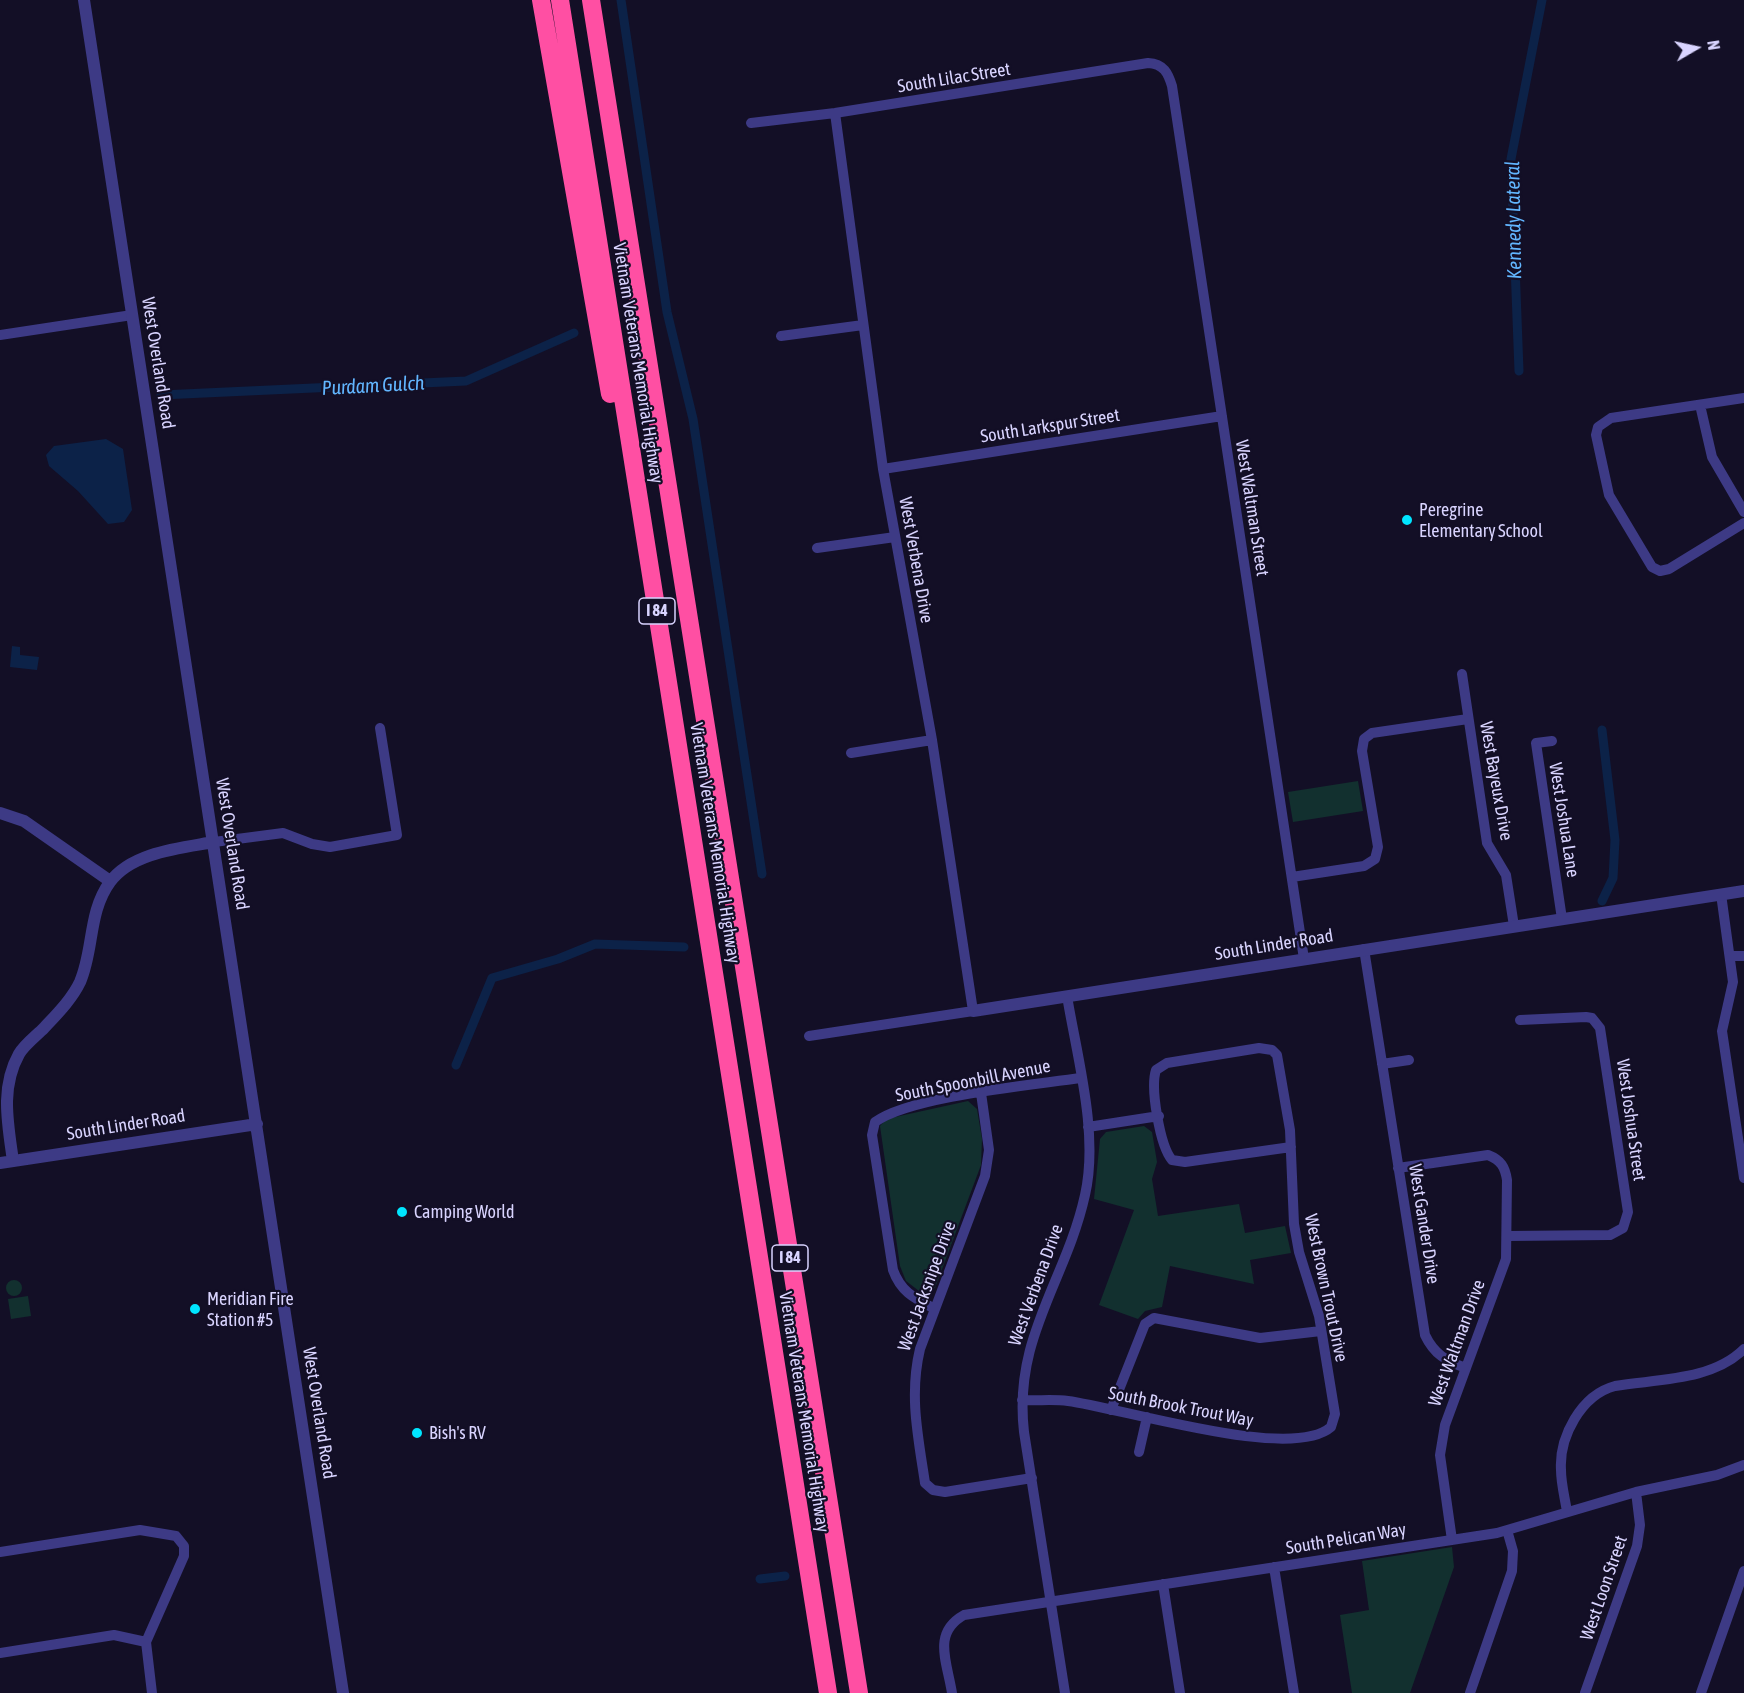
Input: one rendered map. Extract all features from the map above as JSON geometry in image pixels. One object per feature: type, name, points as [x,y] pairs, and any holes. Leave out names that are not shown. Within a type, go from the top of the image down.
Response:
[{"type":"highway","points":[[541,0],[608,386],[636,487]]},
{"type":"highway","name":"Vietnam Veterans Memorial Highway","points":[[560,0],[828,1693]]},
{"type":"highway","name":"Vietnam Veterans Memorial Highway","points":[[591,0],[858,1693]]},
{"type":"street","name":"West Overland Road","points":[[84,0],[343,1693]]},
{"type":"street","name":"South Lilac Street","points":[[751,123],[835,113],[1148,63],[1161,65]]},
{"type":"street","name":"West Waltman Street","points":[[1161,65],[1168,73],[1172,86],[1304,959]]},
{"type":"street","name":"West Verbena Drive","points":[[835,113],[883,469],[932,740],[973,1011]]},
{"type":"street","points":[[0,335],[132,315]]},
{"type":"street","points":[[781,336],[863,325]]},
{"type":"street","points":[[1744,398],[1611,418],[1598,427],[1596,435],[1609,495],[1652,567],[1660,571],[1669,569],[1744,523]]},
{"type":"street","points":[[1700,405],[1712,457],[1744,512]]},
{"type":"street","name":"South Larkspur Street","points":[[883,469],[1222,416]]},
{"type":"street","points":[[817,548],[895,537]]},
{"type":"street","name":"West Bayeux Drive","points":[[1462,674],[1487,843],[1506,875],[1514,926]]},
{"type":"street","points":[[1292,877],[1364,866],[1375,859],[1378,847],[1362,751],[1364,739],[1372,734],[1468,719]]},
{"type":"street","points":[[14,1161],[5,1109],[8,1077],[20,1053],[71,998],[80,981],[98,906],[110,881],[131,865],[162,852],[214,842],[283,833],[312,844],[330,847],[397,836],[380,728]]},
{"type":"street","points":[[851,753],[932,740]]},
{"type":"street","name":"West Joshua Lane","points":[[1552,741],[1536,743],[1562,919]]},
{"type":"street","points":[[0,813],[24,821],[110,881]]},
{"type":"street","name":"South Linder Road","points":[[809,1036],[1744,891]]},
{"type":"street","points":[[1721,894],[1733,982],[1722,1031],[1744,1178]]},
{"type":"street","name":"West Gander Drive","points":[[1364,950],[1425,1335],[1429,1344],[1443,1359],[1466,1368]]},
{"type":"street","points":[[1730,956],[1744,956]]},
{"type":"street","name":"West Verbena Drive","points":[[1065,1693],[1022,1400],[1029,1346],[1086,1195],[1090,1163],[1088,1127],[1067,996]]},
{"type":"street","name":"West Joshua Street","points":[[1508,1236],[1610,1235],[1623,1228],[1628,1212],[1608,1095],[1604,1040],[1600,1028],[1592,1018],[1579,1016],[1520,1020]]},
{"type":"street","name":"West Brown Trout Drive","points":[[1159,1116],[1154,1083],[1156,1070],[1167,1063],[1259,1048],[1272,1050],[1279,1061],[1291,1147],[1294,1224],[1321,1331],[1335,1414],[1331,1427]]},
{"type":"street","points":[[1382,1064],[1409,1060]]},
{"type":"street","name":"South Spoonbill Avenue","points":[[935,1309],[907,1294],[898,1284],[893,1270],[872,1135],[875,1122],[886,1114],[981,1093],[1080,1078]]},
{"type":"street","name":"West Jacksnipe Drive","points":[[981,1093],[988,1150],[986,1176],[935,1309],[913,1376],[913,1399],[925,1483],[933,1490],[945,1492],[1032,1478]]},
{"type":"street","points":[[1088,1127],[1159,1116],[1164,1148],[1172,1160],[1185,1162],[1291,1147]]},
{"type":"street","name":"South Linder Road","points":[[0,1162],[257,1124]]},
{"type":"street","name":"West Waltman Drive","points":[[1398,1168],[1478,1155],[1498,1160],[1505,1169],[1507,1180],[1506,1259],[1440,1445],[1452,1540]]},
{"type":"street","points":[[1111,1410],[1145,1324],[1154,1318],[1164,1317],[1260,1338],[1321,1331]]},
{"type":"street","points":[[1567,1512],[1561,1461],[1576,1416],[1587,1399],[1615,1386],[1709,1371],[1728,1363],[1744,1349]]},
{"type":"street","name":"South Brook Trout Way","points":[[1022,1400],[1067,1401],[1265,1440],[1321,1433],[1331,1427]]},
{"type":"street","points":[[1138,1452],[1147,1417]]},
{"type":"street","name":"South Pelican Way","points":[[952,1693],[943,1636],[950,1623],[964,1615],[1507,1530],[1636,1492],[1717,1475],[1744,1465]]},
{"type":"street","name":"West Loon Street","points":[[1585,1693],[1637,1546],[1640,1525],[1636,1492]]},
{"type":"street","points":[[0,1552],[140,1530],[176,1536],[184,1546],[184,1556],[146,1642],[152,1693]]},
{"type":"street","points":[[1470,1693],[1512,1571],[1513,1551],[1507,1530]]},
{"type":"street","points":[[1274,1567],[1294,1693]]},
{"type":"street","points":[[1701,1693],[1744,1571]]},
{"type":"street","points":[[1162,1584],[1180,1693]]},
{"type":"street","points":[[0,1653],[114,1635],[146,1642]]},
{"type":"green space","points":[[1358,781],[1363,811],[1293,822],[1288,792]]},
{"type":"green space","points":[[968,1101],[977,1109],[982,1139],[981,1165],[935,1288],[923,1294],[906,1281],[900,1266],[880,1126],[886,1119]]},
{"type":"green space","points":[[1144,1126],[1152,1132],[1157,1162],[1152,1179],[1158,1216],[1239,1204],[1245,1233],[1285,1226],[1291,1253],[1250,1260],[1254,1284],[1170,1266],[1162,1307],[1145,1311],[1138,1319],[1099,1305],[1134,1210],[1094,1199],[1100,1139],[1106,1132]]},
{"type":"green space","points":[[14,1280],[22,1288],[14,1296],[6,1288]]},
{"type":"green space","points":[[28,1296],[31,1316],[11,1319],[8,1299]]},
{"type":"green space","points":[[1452,1547],[1454,1567],[1410,1693],[1352,1693],[1340,1615],[1369,1610],[1362,1561]]},
{"type":"water","points":[[106,439],[123,449],[132,510],[124,522],[108,524],[78,491],[49,466],[46,455],[54,446]]},
{"type":"water","points":[[12,646],[20,647],[20,655],[39,657],[37,670],[10,667]]},
{"type":"waterway","points":[[621,0],[667,312],[693,419],[762,874]]},
{"type":"waterway","name":"Kennedy Lateral","points":[[1519,371],[1511,159],[1542,0]]},
{"type":"waterway","name":"Purdam Gulch","points":[[161,395],[466,381],[574,333]]},
{"type":"waterway","name":"Kennedy Lateral","points":[[1602,730],[1615,840],[1613,878],[1602,901]]},
{"type":"waterway","points":[[456,1065],[492,978],[558,959],[595,944],[684,947]]},
{"type":"waterway","name":"Kennedy Lateral","points":[[760,1579],[785,1576]]},
{"type":"place","name":"Peregrine Elementary School","points":[[1407,520]]},
{"type":"place","name":"Camping World","points":[[402,1212]]},
{"type":"place","name":"Meridian Fire Station #5","points":[[195,1309]]},
{"type":"place","name":"Bish's RV","points":[[417,1433]]}]
